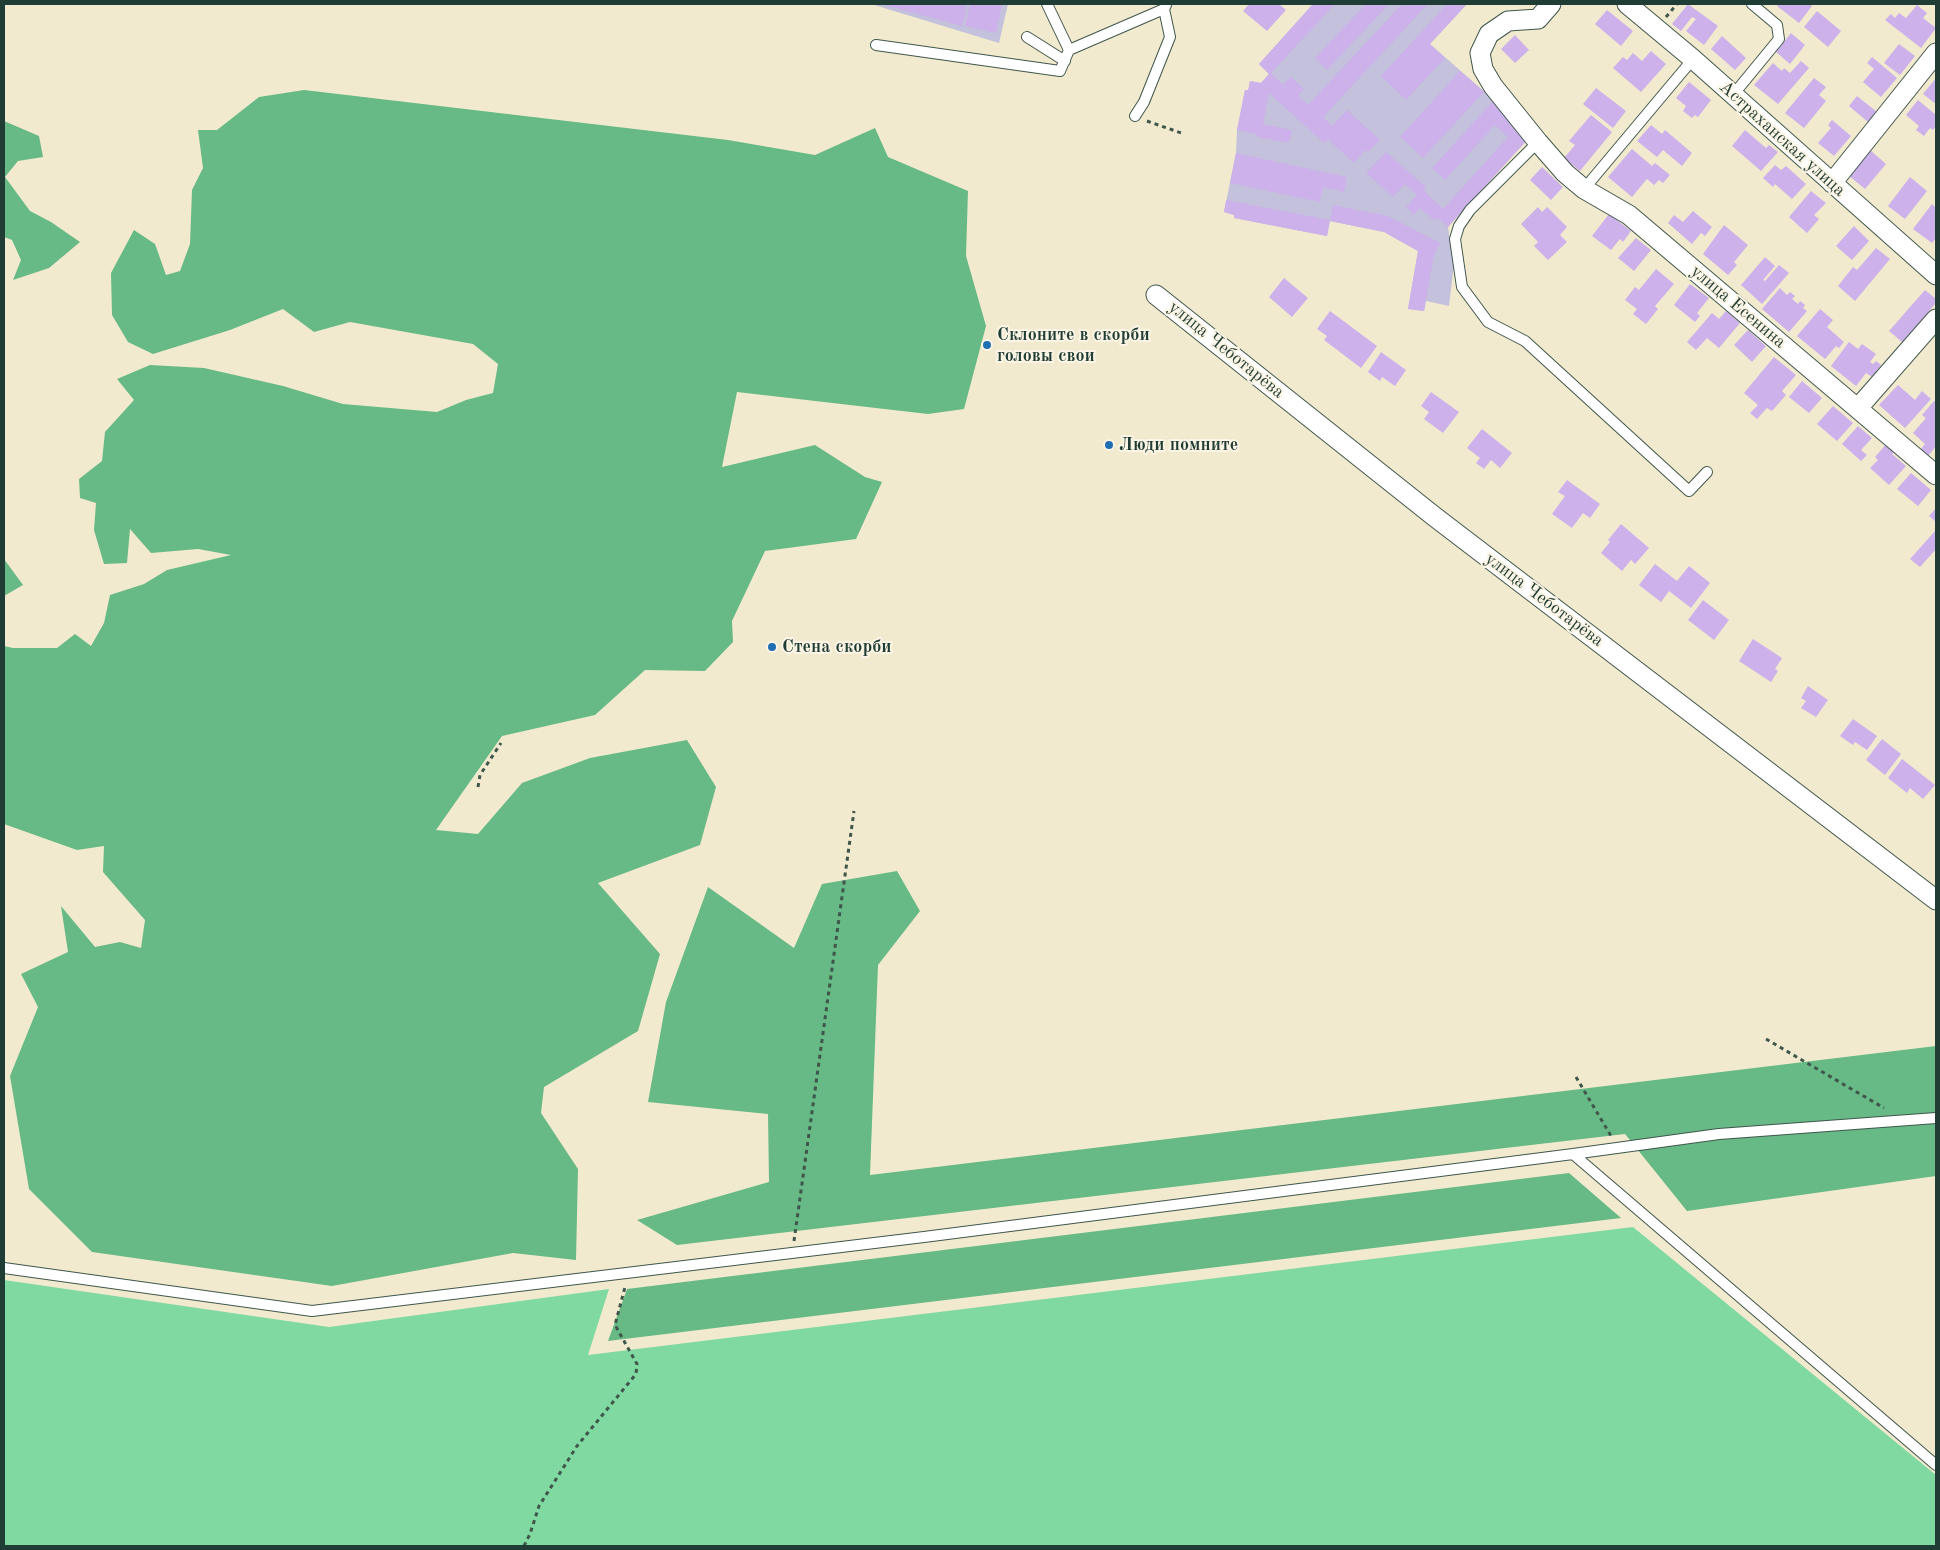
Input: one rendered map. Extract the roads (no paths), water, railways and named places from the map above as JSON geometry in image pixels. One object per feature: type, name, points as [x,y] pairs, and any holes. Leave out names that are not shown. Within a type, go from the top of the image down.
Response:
[{"type":"street","name":"улица Есенина","points":[[1551,4],[1538,19],[1508,21],[1489,34],[1480,53],[1483,69],[1493,86],[1538,142],[1565,173],[1584,189],[1629,215],[1936,475]]},
{"type":"street","name":"Астраханская улица","points":[[1626,4],[1693,59],[1936,275]]},
{"type":"street","points":[[1832,184],[1936,53]]},
{"type":"street","name":"улица Чеботарёва","points":[[1156,295],[1435,517],[1936,900]]},
{"type":"street","points":[[1858,408],[1936,320]]},
{"type":"lane","points":[[1047,4],[1069,50]]},
{"type":"lane","points":[[1733,95],[1778,39],[1777,25],[1752,4]]},
{"type":"lane","points":[[876,45],[1060,71],[1069,50],[1165,6],[1170,37],[1144,102],[1135,116]]},
{"type":"lane","points":[[1027,37],[1065,61]]},
{"type":"lane","points":[[1584,189],[1693,59]]},
{"type":"lane","points":[[1538,142],[1470,210],[1459,226],[1455,239],[1462,287],[1488,322],[1525,341],[1689,491],[1707,472]]},
{"type":"lane","points":[[4,1268],[312,1311],[793,1251],[924,1237],[1719,1134],[1936,1118]]},
{"type":"lane","points":[[1573,1154],[1936,1465]]},
{"type":"place","name":"Склоните в скорби головы свои","points":[[987,345]]},
{"type":"place","name":"Люди помните","points":[[1109,445]]},
{"type":"place","name":"Стена скорби","points":[[772,647]]}]
